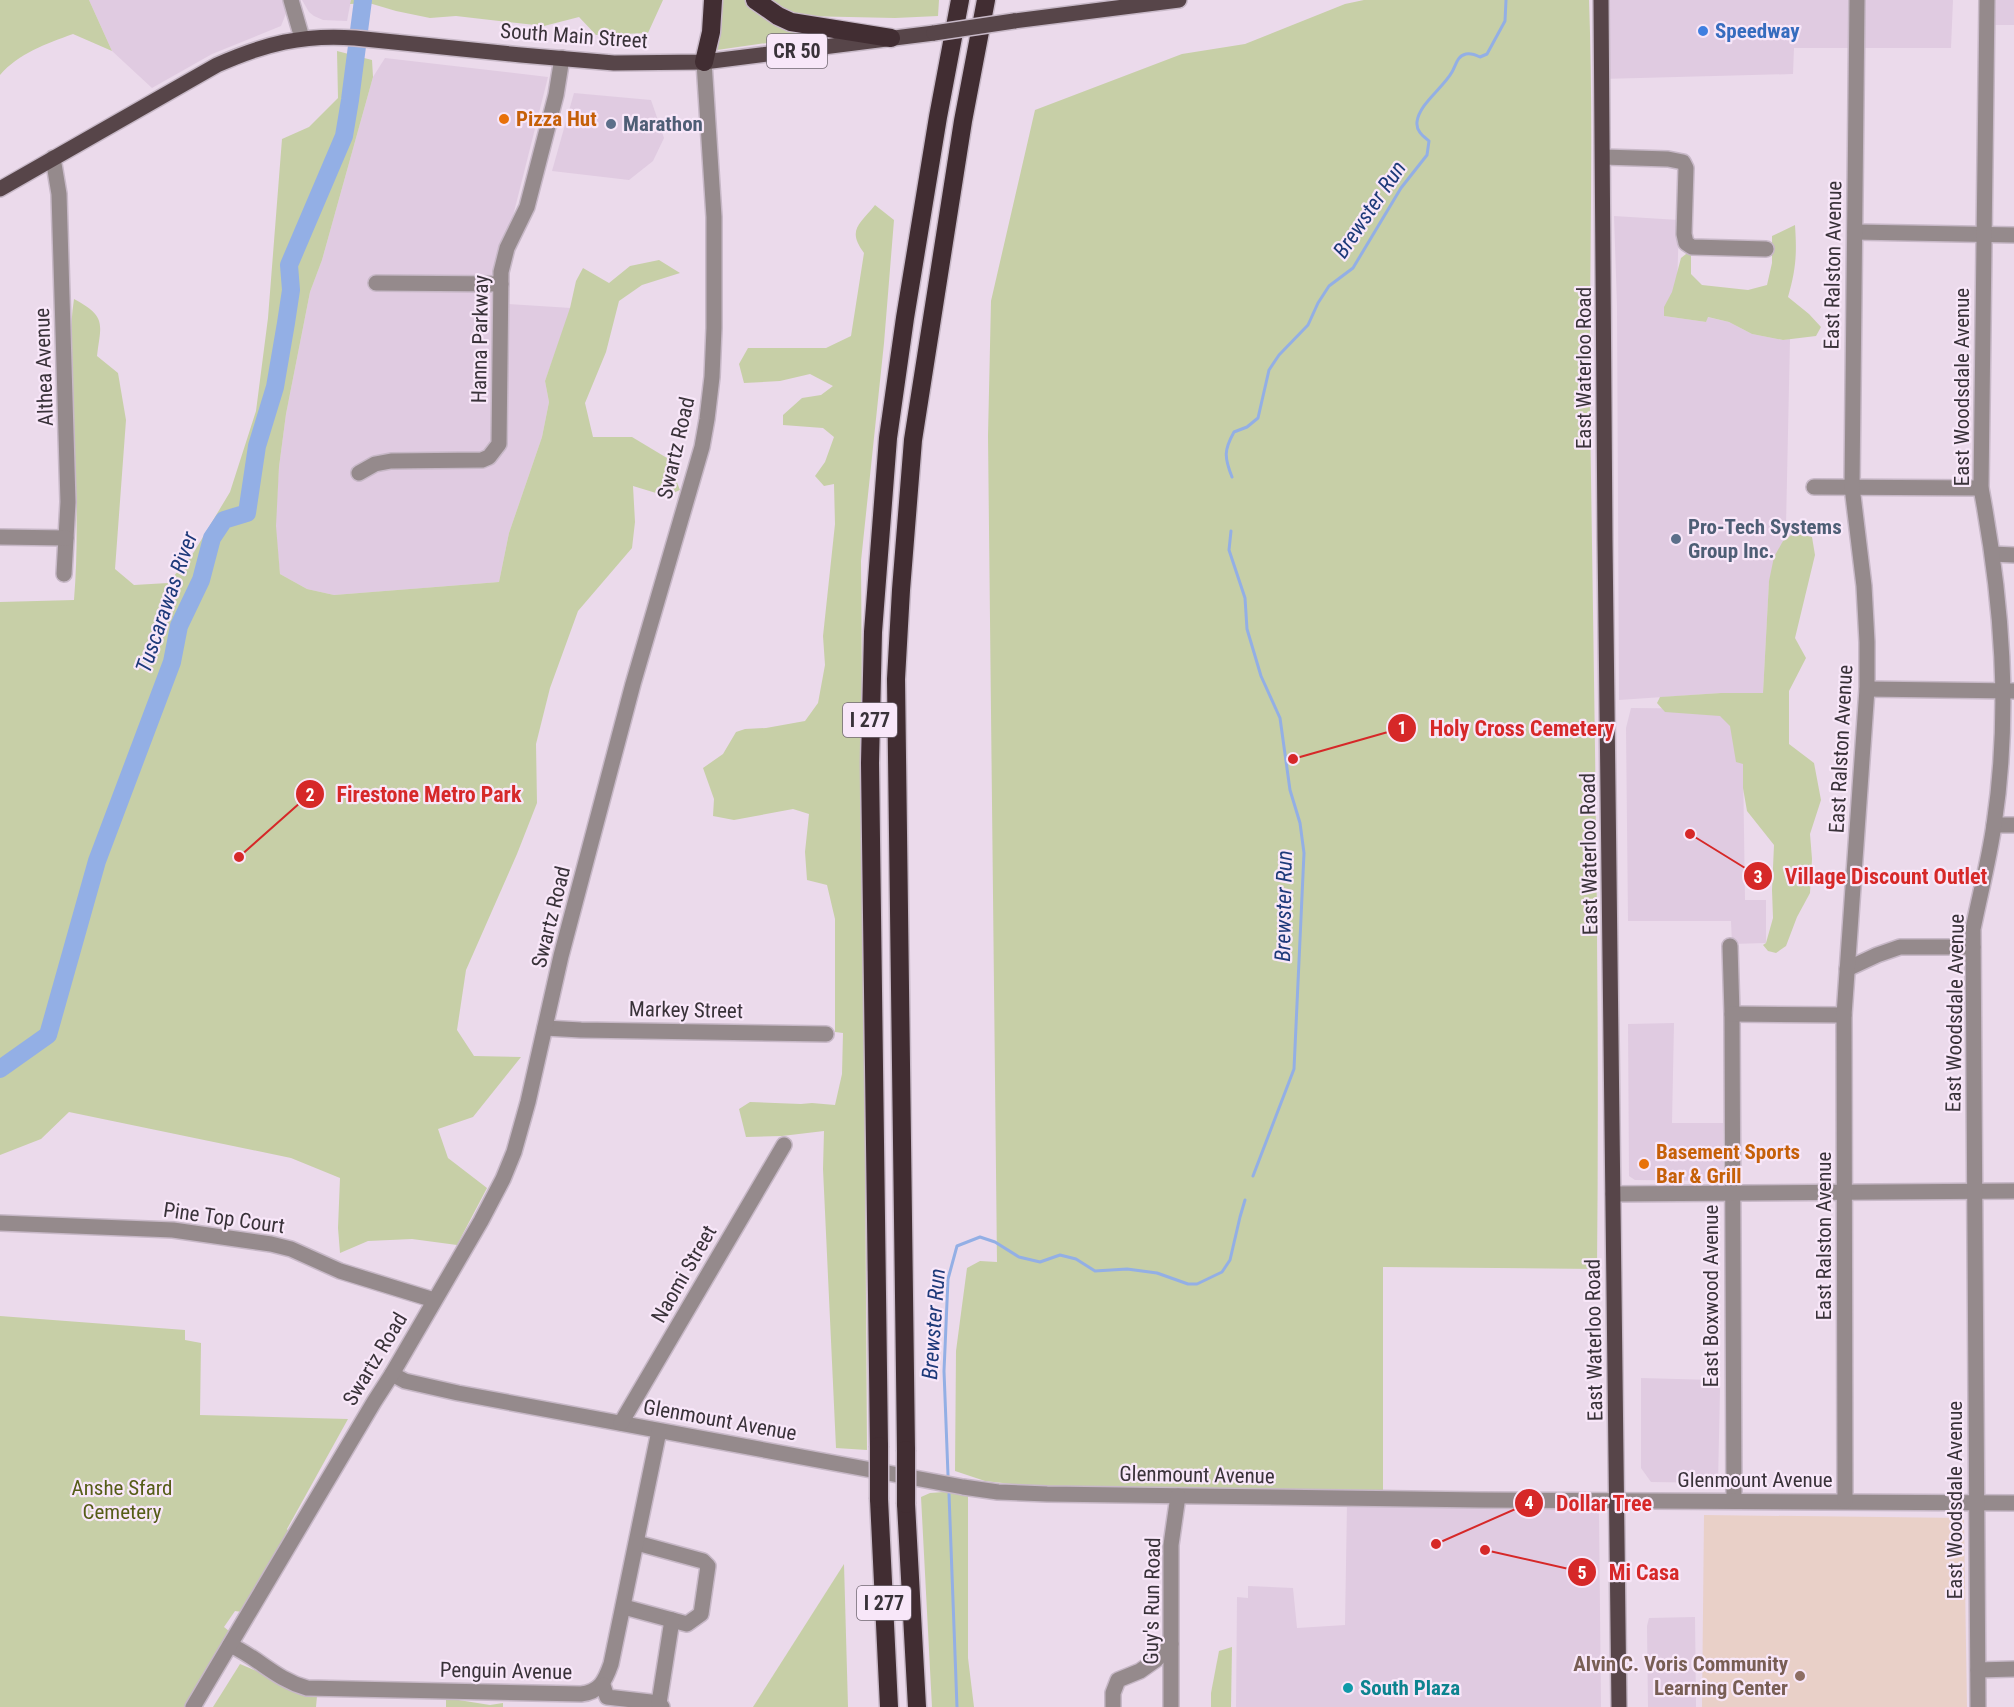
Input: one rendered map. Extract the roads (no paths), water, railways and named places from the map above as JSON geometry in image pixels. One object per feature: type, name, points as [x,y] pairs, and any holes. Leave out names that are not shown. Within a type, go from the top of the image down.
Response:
[{"type":"highway","points":[[702,0],[701,43],[704,62]]},
{"type":"highway","points":[[704,62],[711,32],[713,0]]},
{"type":"highway","points":[[755,0],[791,22],[891,38]]},
{"type":"highway","name":"I 277","points":[[890,1707],[879,1499],[870,763],[873,621],[890,427],[905,318],[960,0]]},
{"type":"highway","name":"I 277","points":[[917,1707],[906,1504],[896,679],[913,441],[961,133],[986,0]]},
{"type":"main road","name":"South Main Street","points":[[0,189],[217,65],[252,50],[302,38],[335,37],[386,41],[614,63],[704,62],[1179,0]]},
{"type":"main road","name":"East Waterloo Road","points":[[1601,0],[1619,1707]]},
{"type":"street","points":[[291,0],[302,38]]},
{"type":"street","name":"East Ralston Avenue","points":[[1845,1501],[1844,1015],[1867,689],[1864,586],[1852,488],[1857,0]]},
{"type":"street","name":"East Woodsdale Avenue","points":[[1978,1707],[1973,929],[1994,825],[2009,691],[1993,554],[1981,488],[1987,0]]},
{"type":"street","name":"Hanna Parkway","points":[[359,473],[375,464],[391,461],[475,462],[489,457],[495,451],[500,437],[501,284],[506,254],[527,207],[556,95],[562,58]]},
{"type":"street","name":"Swartz Road","points":[[193,1707],[481,1221],[510,1162],[526,1112],[566,939],[668,558],[693,482],[707,419],[714,328],[714,230],[704,62]]},
{"type":"street","points":[[1603,157],[1683,162],[1686,168],[1684,234],[1686,243],[1692,247],[1766,249]]},
{"type":"street","name":"Althea Avenue","points":[[53,158],[59,194],[67,440],[68,502],[64,574]]},
{"type":"street","points":[[1855,232],[2014,235]]},
{"type":"street","points":[[376,283],[501,284]]},
{"type":"street","points":[[1814,487],[1981,488]]},
{"type":"street","points":[[0,537],[66,538]]},
{"type":"street","points":[[1993,554],[2014,555]]},
{"type":"street","points":[[1867,689],[2009,691]]},
{"type":"street","points":[[1994,825],[2014,825]]},
{"type":"street","name":"East Boxwood Avenue","points":[[1730,946],[1734,1501]]},
{"type":"street","points":[[1847,969],[1900,947],[1973,947]]},
{"type":"street","points":[[1732,1014],[1844,1015]]},
{"type":"street","name":"Markey Street","points":[[545,1028],[826,1034]]},
{"type":"street","name":"Naomi Street","points":[[621,1423],[784,1145]]},
{"type":"street","points":[[1613,1194],[2014,1191]]},
{"type":"street","name":"Pine Top Court","points":[[0,1223],[173,1230],[271,1244],[291,1249],[340,1271],[434,1300]]},
{"type":"street","name":"Glenmount Avenue","points":[[392,1374],[405,1381],[458,1393],[998,1492],[1178,1496],[2014,1503]]},
{"type":"street","name":"Penguin Avenue","points":[[230,1645],[286,1681],[321,1690],[580,1694],[594,1690],[605,1696],[659,1431]]},
{"type":"street","name":"Guy's Run Road","points":[[1172,1707],[1171,1545],[1178,1496]]},
{"type":"street","points":[[624,1607],[687,1624],[701,1614],[708,1566],[703,1561],[637,1543]]},
{"type":"street","points":[[605,1696],[660,1705],[672,1620]]},
{"type":"street","points":[[1113,1707],[1113,1693],[1118,1680],[1140,1671],[1157,1659],[1171,1644]]},
{"type":"street","points":[[1978,1670],[2014,1669]]},
{"type":"waterway","name":"Tuscarawas River","points":[[0,1069],[48,1035],[97,861],[172,662],[179,626],[201,580],[212,538],[224,520],[247,513],[257,446],[275,387],[286,323],[291,290],[289,265],[344,136],[363,0]]},
{"type":"waterway","name":"Brewster Run","points":[[1232,477],[1226,459],[1228,444],[1234,432],[1247,427],[1258,418],[1269,370],[1279,355],[1308,325],[1329,286],[1353,268],[1401,188],[1427,155],[1429,141],[1420,133],[1417,122],[1422,109],[1448,78],[1461,57],[1466,54],[1480,57],[1487,54],[1505,21],[1506,0]]},
{"type":"waterway","name":"Brewster Run","points":[[1231,531],[1229,550],[1245,598],[1247,629],[1261,676],[1280,718],[1290,790],[1300,823],[1304,853],[1294,1069],[1253,1176]]},
{"type":"waterway","name":"Brewster Run","points":[[948,1475],[944,1371],[948,1279],[957,1246],[980,1237],[995,1242],[1019,1257],[1040,1262],[1060,1255],[1076,1259],[1095,1271],[1127,1269],[1157,1273],[1188,1284],[1197,1284],[1222,1272],[1230,1260],[1245,1200]]},
{"type":"waterway","name":"Brewster Run","points":[[949,1494],[957,1707]]},
{"type":"place","name":"Speedway","points":[[1703,31]]},
{"type":"place","name":"Pizza Hut","points":[[504,119]]},
{"type":"place","name":"Marathon","points":[[611,124]]},
{"type":"place","name":"Pro-Tech Systems Group Inc.","points":[[1676,539]]},
{"type":"place","name":"Holy Cross Cemetery","points":[[1293,759]]},
{"type":"place","name":"Village Discount Outlet","points":[[1690,834]]},
{"type":"place","name":"Firestone Metro Park","points":[[239,857]]},
{"type":"place","name":"Basement Sports Bar & Grill","points":[[1644,1164]]},
{"type":"place","name":"Dollar Tree","points":[[1436,1544]]},
{"type":"place","name":"Mi Casa","points":[[1485,1550]]},
{"type":"place","name":"Alvin C. Voris Community Learning Center","points":[[1800,1676]]},
{"type":"place","name":"South Plaza","points":[[1348,1688]]},
{"type":"park label","name":"Anshe Sfard Cemetery","points":[[122,1500]]}]
